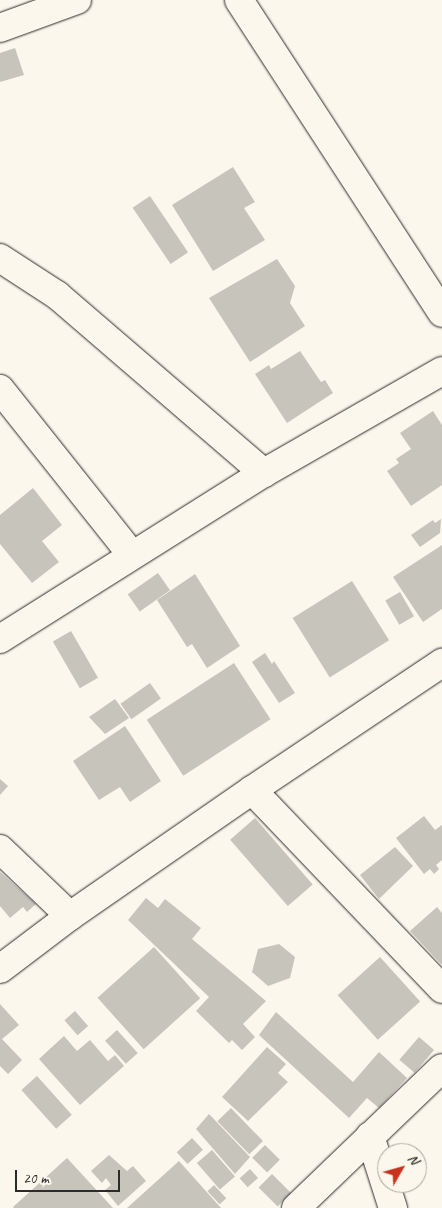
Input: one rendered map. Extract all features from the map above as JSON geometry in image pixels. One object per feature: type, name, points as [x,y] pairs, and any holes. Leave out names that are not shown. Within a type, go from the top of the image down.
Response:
[{"type":"street","points":[[0,28],[77,0]]},
{"type":"street","points":[[238,0],[442,313]]},
{"type":"street","points":[[0,258],[57,295],[264,473]]},
{"type":"street","points":[[0,639],[264,473],[442,372]]},
{"type":"street","points":[[0,389],[132,555]]},
{"type":"street","points":[[0,969],[70,916],[252,790],[442,663]]},
{"type":"street","points":[[252,790],[442,989]]},
{"type":"street","points":[[0,849],[70,916]]},
{"type":"street","points":[[296,1208],[442,1068]]},
{"type":"street","points":[[370,1136],[393,1208]]},
{"type":"building","points":[[15,48],[24,75],[0,82],[0,53]]},
{"type":"building","points":[[233,167],[255,202],[244,208],[265,240],[213,271],[172,205]]},
{"type":"building","points":[[150,196],[188,252],[171,264],[133,208]]},
{"type":"building","points":[[277,259],[295,286],[290,303],[305,326],[250,362],[209,298]]},
{"type":"building","points":[[300,351],[321,382],[325,380],[333,393],[287,423],[255,374],[269,365],[271,369]]},
{"type":"building","points":[[433,411],[442,425],[442,485],[411,506],[387,471],[399,463],[396,459],[411,449],[400,433]]},
{"type":"building","points":[[33,488],[62,525],[42,541],[59,562],[32,583],[0,544],[0,515]]},
{"type":"building","points":[[441,519],[440,533],[420,547],[411,535],[433,520],[435,523]]},
{"type":"building","points":[[442,545],[442,609],[423,622],[393,577]]},
{"type":"building","points":[[158,573],[170,590],[140,611],[128,594]]},
{"type":"building","points":[[195,574],[240,646],[207,668],[192,644],[187,647],[157,600]]},
{"type":"building","points":[[352,581],[389,640],[330,677],[293,618]]},
{"type":"building","points":[[400,592],[414,616],[399,625],[385,600]]},
{"type":"building","points":[[71,631],[98,678],[80,688],[53,642]]},
{"type":"building","points":[[265,653],[272,664],[274,661],[295,693],[279,703],[252,662]]},
{"type":"building","points":[[234,663],[270,719],[183,776],[147,720]]},
{"type":"building","points":[[150,683],[161,699],[131,719],[121,704]]},
{"type":"building","points":[[115,699],[129,718],[105,734],[89,717]]},
{"type":"building","points":[[125,726],[161,781],[130,802],[120,787],[99,800],[73,761]]},
{"type":"building","points":[[0,779],[8,786],[0,795]]},
{"type":"building","points":[[424,816],[435,830],[442,825],[442,860],[436,865],[439,869],[434,874],[430,869],[424,874],[396,838]]},
{"type":"building","points":[[255,818],[313,884],[288,906],[230,840]]},
{"type":"building","points":[[395,847],[413,866],[379,899],[360,875]]},
{"type":"building","points":[[0,872],[36,904],[27,912],[23,907],[10,918],[0,906]]},
{"type":"building","points":[[146,898],[158,908],[165,899],[201,928],[192,939],[266,1001],[243,1024],[255,1037],[242,1050],[232,1040],[229,1043],[196,1011],[209,997],[128,920]]},
{"type":"building","points":[[437,907],[442,913],[442,965],[410,931]]},
{"type":"building","points":[[279,944],[295,957],[290,978],[268,986],[252,972],[258,949]]},
{"type":"building","points":[[154,947],[200,998],[144,1049],[98,998]]},
{"type":"building","points":[[380,957],[420,1002],[378,1040],[338,995]]},
{"type":"building","points":[[0,1004],[19,1025],[2,1039],[22,1060],[8,1074],[0,1066]]},
{"type":"building","points":[[75,1011],[88,1026],[78,1035],[64,1020]]},
{"type":"building","points":[[276,1012],[353,1082],[379,1052],[407,1078],[379,1108],[367,1098],[349,1118],[259,1035]]},
{"type":"building","points":[[117,1030],[138,1053],[126,1064],[105,1041]]},
{"type":"building","points":[[64,1036],[77,1051],[90,1040],[108,1061],[115,1055],[124,1066],[80,1105],[39,1059]]},
{"type":"building","points":[[419,1037],[434,1050],[414,1073],[399,1060]]},
{"type":"building","points":[[267,1047],[286,1064],[278,1073],[288,1082],[248,1121],[222,1097]]},
{"type":"building","points":[[37,1076],[72,1115],[56,1129],[21,1090]]},
{"type":"building","points":[[231,1108],[263,1141],[249,1154],[217,1121]]},
{"type":"building","points":[[209,1114],[250,1157],[235,1174],[196,1129]]},
{"type":"building","points":[[192,1138],[203,1150],[188,1164],[177,1152]]},
{"type":"building","points":[[265,1145],[280,1160],[267,1173],[252,1158]]},
{"type":"building","points":[[212,1150],[235,1176],[220,1190],[197,1163]]},
{"type":"building","points":[[109,1155],[127,1171],[133,1166],[146,1181],[118,1206],[105,1190],[111,1185],[106,1178],[102,1183],[91,1171]]},
{"type":"building","points":[[67,1158],[113,1208],[13,1207]]},
{"type":"building","points":[[179,1161],[221,1208],[127,1208]]},
{"type":"building","points":[[250,1169],[258,1178],[248,1187],[240,1178]]},
{"type":"building","points":[[272,1174],[291,1193],[278,1207],[259,1187]]},
{"type":"building","points":[[214,1185],[226,1198],[220,1204],[207,1191]]}]
